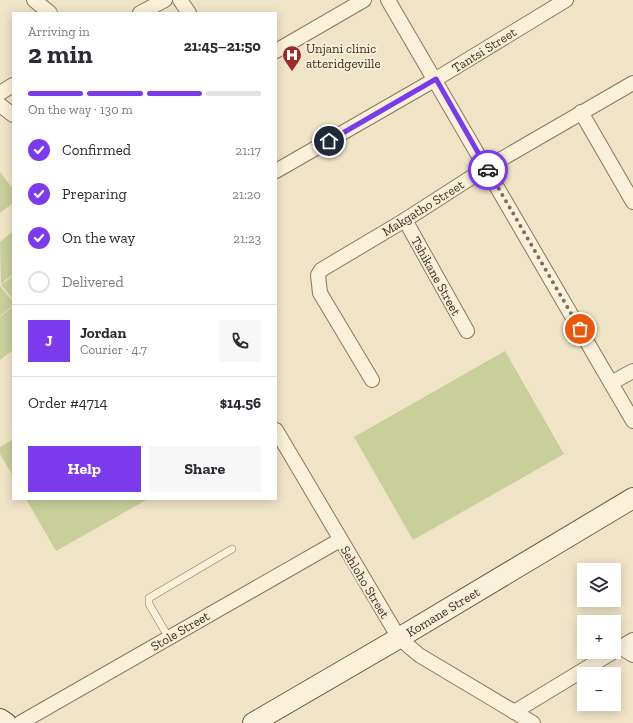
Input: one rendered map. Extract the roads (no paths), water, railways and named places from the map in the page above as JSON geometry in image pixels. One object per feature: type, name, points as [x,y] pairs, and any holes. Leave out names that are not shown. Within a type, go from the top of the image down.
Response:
[{"type":"street","points":[[34,0],[49,12]]},
{"type":"street","points":[[142,12],[165,0]]},
{"type":"street","points":[[180,0],[188,12]]},
{"type":"street","points":[[277,50],[364,0]]},
{"type":"street","points":[[388,0],[436,79],[633,421]]},
{"type":"street","name":"Tantsi Street","points":[[277,170],[436,79],[566,0]]},
{"type":"street","name":"Makgatho Street","points":[[372,380],[320,293],[318,275],[326,265],[405,220],[486,168],[633,83]]},
{"type":"street","points":[[0,93],[12,86]]},
{"type":"street","points":[[0,105],[12,115]]},
{"type":"street","points":[[581,112],[633,202]]},
{"type":"street","name":"Tshikane Street","points":[[405,220],[467,331]]},
{"type":"street","points":[[611,383],[633,371]]},
{"type":"street","name":"Sehloho Street","points":[[277,432],[399,638],[418,655],[533,723]]},
{"type":"street","name":"Komane Street","points":[[252,723],[399,638],[633,498]]},
{"type":"street","name":"Stole Street","points":[[20,723],[340,540]]},
{"type":"street","points":[[621,647],[633,640]]},
{"type":"street","points":[[621,651],[633,655]]},
{"type":"street","points":[[514,712],[601,659]]},
{"type":"street","points":[[0,719],[6,723]]},
{"type":"lane","points":[[169,638],[149,604],[149,598],[232,549]]},
{"type":"place","name":"Unjani clinic atteridgeville","points":[[292,72]]}]
